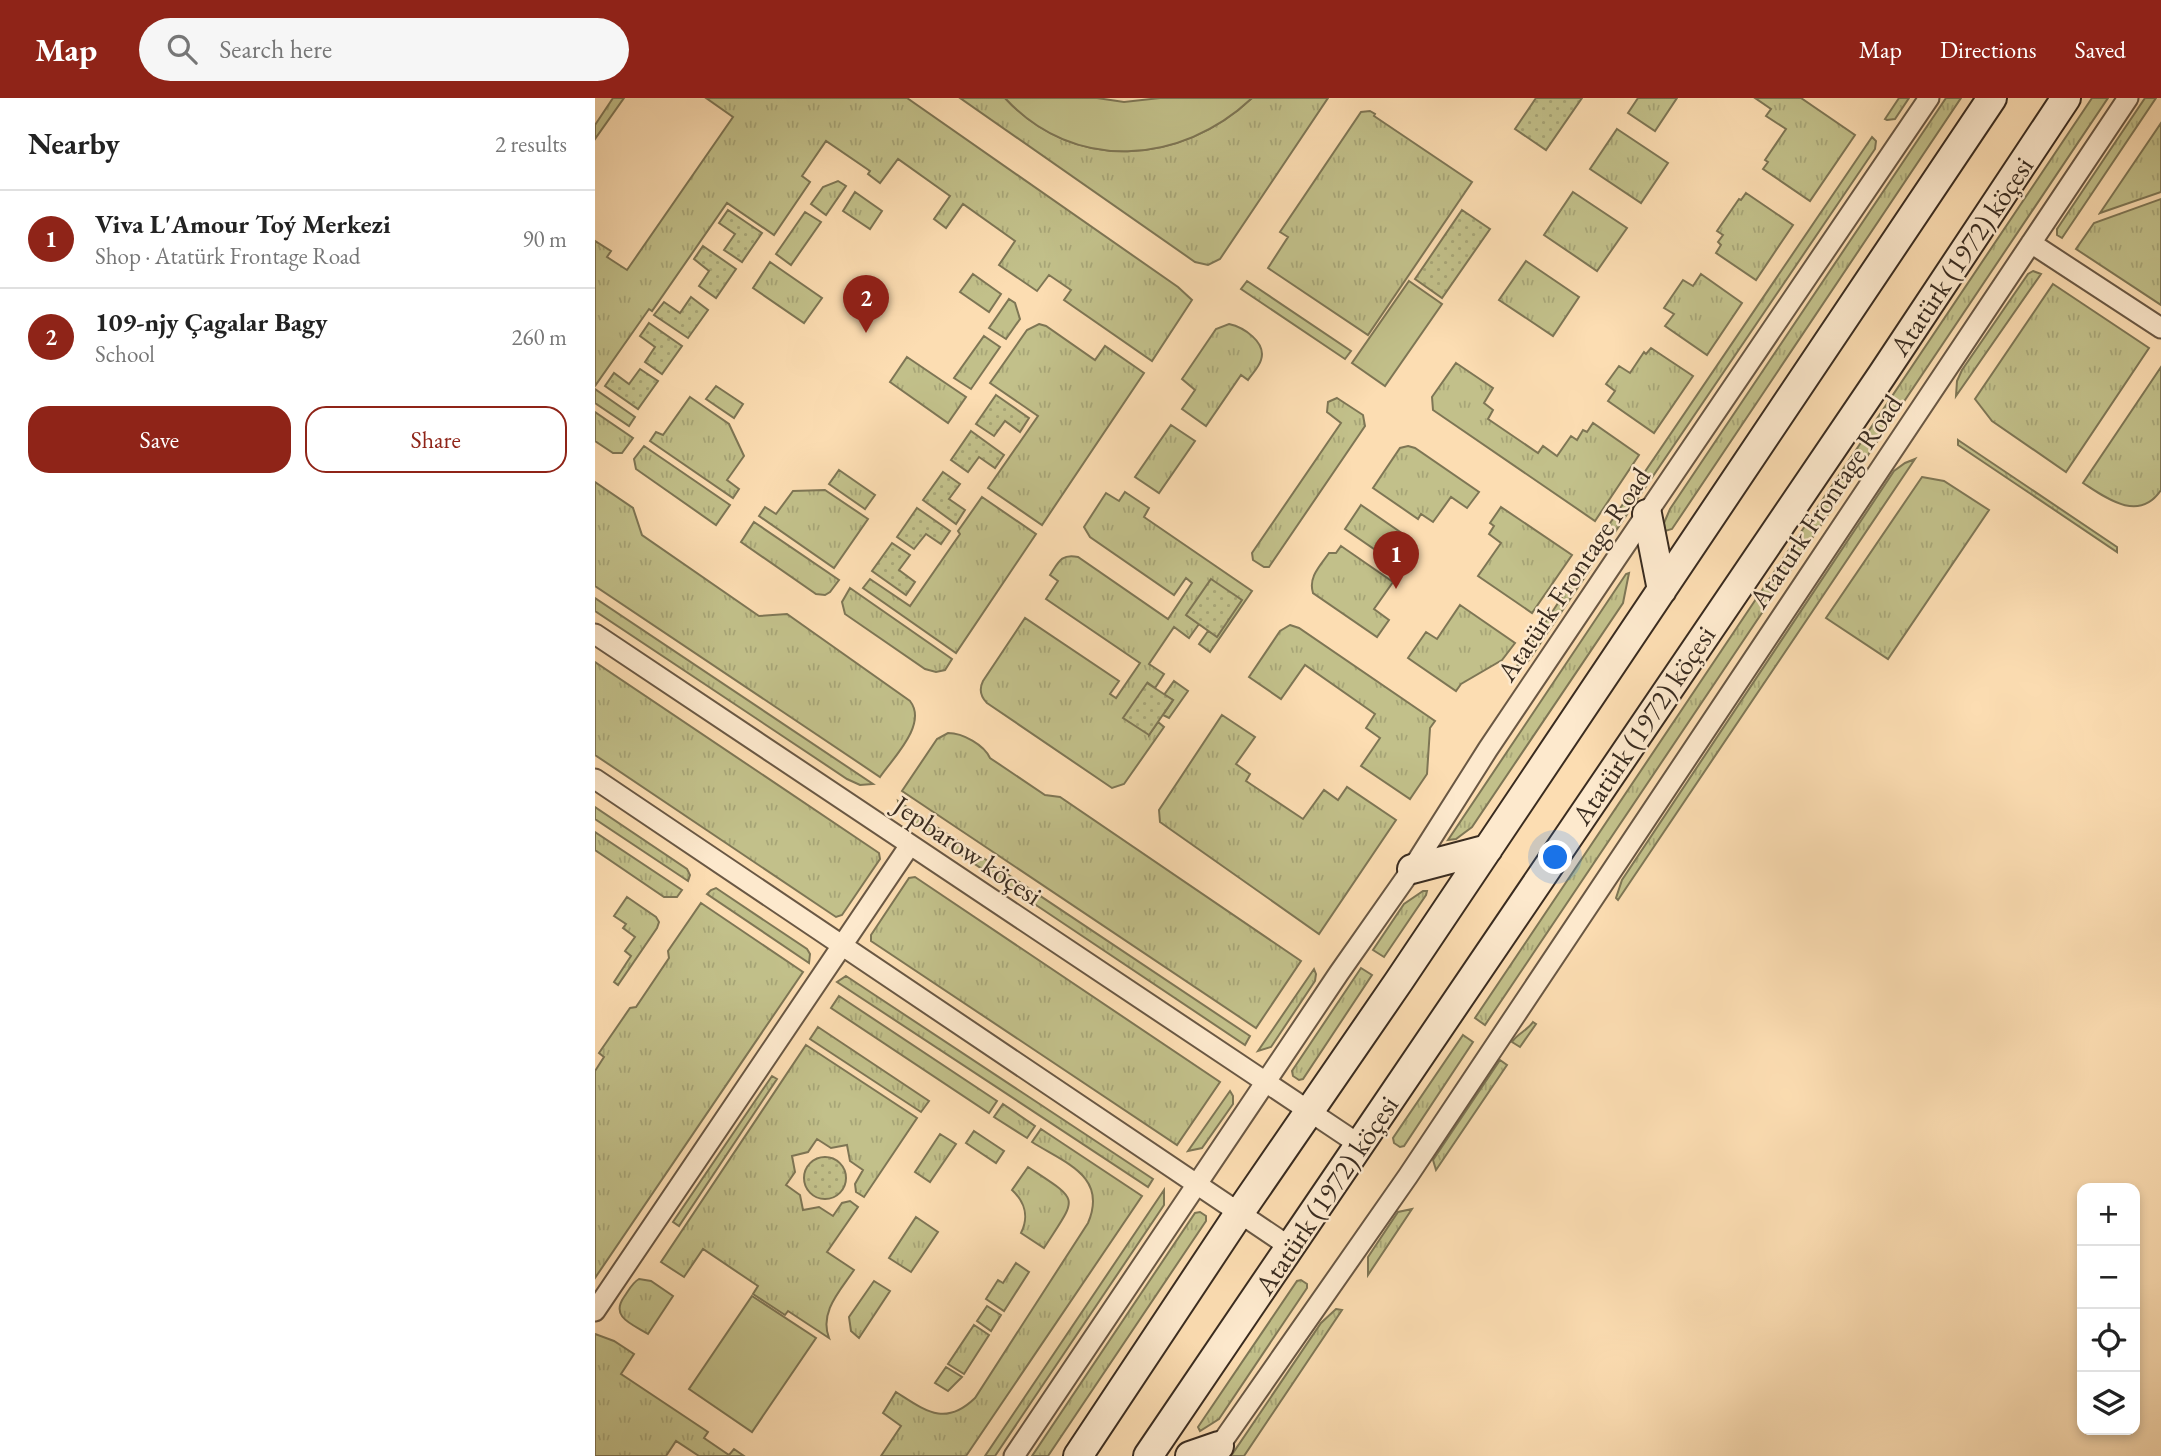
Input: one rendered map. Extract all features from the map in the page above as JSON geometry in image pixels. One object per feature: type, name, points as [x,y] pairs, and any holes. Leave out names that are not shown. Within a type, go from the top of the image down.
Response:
[{"type":"main road","points":[[1078,1456],[1992,98]]},
{"type":"main road","name":"Atatürk (1972) köçesi","points":[[1148,1456],[1882,375],[2066,98]]},
{"type":"main road","points":[[1647,514],[1662,590]]},
{"type":"main road","points":[[1412,869],[1488,849]]},
{"type":"main road","points":[[1190,1456],[1216,1451]]},
{"type":"street","name":"Atatürk Frontage Road","points":[[1014,1456],[1929,98]]},
{"type":"street","name":"Ataturk Frontage Road","points":[[1216,1451],[1408,1176],[2128,98]]},
{"type":"street","points":[[2031,243],[2161,328]]},
{"type":"street","name":"Jepbarow köçesi","points":[[595,634],[1360,1145]]},
{"type":"street","points":[[595,779],[1290,1247]]},
{"type":"street","points":[[595,1311],[910,845]]},
{"type":"green space","points":[[613,98],[624,98],[595,139],[595,125]]},
{"type":"green space","points":[[706,98],[907,98],[1178,287],[1192,300],[1152,361],[1064,300],[1071,290],[1049,275],[1037,291],[999,265],[1015,241],[963,204],[946,228],[934,219],[950,196],[898,159],[880,183],[868,174],[870,171],[826,141],[802,176],[810,182],[774,235],[727,203],[652,311],[649,309],[595,386],[595,241],[611,251],[607,257],[627,270],[733,117]]},
{"type":"green space","points":[[960,98],[1005,98],[1033,122],[1063,139],[1095,149],[1128,151],[1161,147],[1193,137],[1224,120],[1252,98],[1328,98],[1220,259],[1208,265],[1195,262]]},
{"type":"green space","points":[[1005,98],[1097,98],[1124,102],[1160,98],[1252,98],[1224,120],[1193,137],[1161,147],[1128,151],[1095,149],[1063,139],[1033,122]]},
{"type":"green space","points":[[1536,98],[1582,98],[1546,150],[1515,129]]},
{"type":"green space","points":[[1638,98],[1677,98],[1655,131],[1628,113]]},
{"type":"green space","points":[[1755,98],[1801,98],[1855,135],[1810,201],[1763,169],[1768,162],[1765,160],[1786,129],[1766,116],[1771,109]]},
{"type":"green space","points":[[1899,98],[1909,98],[1895,119],[1885,119]]},
{"type":"green space","points":[[1946,98],[1961,98],[1672,529],[1665,531],[1664,523],[1670,509]]},
{"type":"green space","points":[[2092,98],[2108,98],[1485,1025],[1475,1018]]},
{"type":"green space","points":[[2145,98],[2156,98],[2062,238],[2057,235],[2057,229]]},
{"type":"green space","points":[[1370,111],[1472,182],[1368,335],[1268,268],[1288,237],[1280,232],[1361,112]]},
{"type":"green space","points":[[2161,123],[2161,192],[2100,213]]},
{"type":"green space","points":[[1617,129],[1668,163],[1641,203],[1590,169]]},
{"type":"green space","points":[[1872,137],[1876,141],[1875,149],[1613,535],[1602,535]]},
{"type":"green space","points":[[838,181],[846,186],[826,215],[811,204],[823,187]]},
{"type":"green space","points":[[855,192],[882,211],[870,229],[843,211]]},
{"type":"green space","points":[[1573,192],[1627,228],[1597,271],[1544,235]]},
{"type":"green space","points":[[1746,193],[1793,225],[1756,280],[1716,253],[1721,245],[1718,242],[1723,235],[1717,231]]},
{"type":"green space","points":[[2161,199],[2161,305],[2076,249],[2094,223]]},
{"type":"green space","points":[[728,210],[762,233],[742,262],[724,250],[735,234],[719,223]]},
{"type":"green space","points":[[1462,210],[1490,229],[1442,298],[1415,279]]},
{"type":"green space","points":[[805,212],[821,222],[791,265],[776,254]]},
{"type":"green space","points":[[703,246],[736,269],[716,298],[699,286],[709,271],[694,259]]},
{"type":"green space","points":[[1526,261],[1579,297],[1553,336],[1499,300]]},
{"type":"green space","points":[[770,262],[822,298],[804,323],[753,288]]},
{"type":"green space","points":[[2033,271],[2041,274],[1956,396],[1957,381],[1962,370],[2028,274]]},
{"type":"green space","points":[[973,274],[1001,294],[989,312],[960,292]]},
{"type":"green space","points":[[1701,274],[1742,303],[1707,355],[1665,326],[1674,314],[1664,308],[1683,280],[1693,286]]},
{"type":"green space","points":[[1247,281],[1351,351],[1345,359],[1241,289]]},
{"type":"green space","points":[[1409,281],[1442,304],[1385,386],[1352,363]]},
{"type":"green space","points":[[2053,284],[2149,348],[2066,472],[1992,421],[1975,399]]},
{"type":"green space","points":[[691,297],[708,310],[688,338],[654,315],[664,302],[680,313]]},
{"type":"green space","points":[[1009,299],[1015,303],[1020,319],[1006,339],[989,328]]},
{"type":"green space","points":[[649,323],[682,346],[662,374],[645,362],[655,347],[640,336]]},
{"type":"green space","points":[[1039,324],[1046,326],[1095,360],[1105,346],[1144,373],[1042,525],[988,488],[1038,416],[990,383],[1027,330]]},
{"type":"green space","points":[[1229,324],[1241,328],[1257,341],[1261,347],[1261,360],[1248,380],[1241,375],[1206,426],[1182,409],[1195,390],[1182,379],[1216,329]]},
{"type":"green space","points":[[984,336],[1000,347],[971,389],[954,378]]},
{"type":"green space","points":[[1651,348],[1693,376],[1654,433],[1608,401],[1615,391],[1606,384],[1619,366],[1630,373],[1644,352],[1646,354]]},
{"type":"green space","points":[[907,357],[966,397],[948,423],[890,382]]},
{"type":"green space","points":[[1456,363],[1493,388],[1484,403],[1493,410],[1488,419],[1538,453],[1543,446],[1557,456],[1571,436],[1577,440],[1583,430],[1587,432],[1593,423],[1639,455],[1595,521],[1433,410],[1432,397]]},
{"type":"green space","points":[[2161,367],[2161,490],[2143,505],[2133,506],[2112,501],[2083,483]]},
{"type":"green space","points":[[640,369],[658,381],[638,409],[605,386],[614,373],[629,384]]},
{"type":"green space","points":[[716,386],[743,404],[734,418],[706,399]]},
{"type":"green space","points":[[595,389],[635,417],[629,426],[595,403]]},
{"type":"green space","points":[[996,395],[1029,418],[1020,432],[1005,421],[994,436],[976,424]]},
{"type":"green space","points":[[690,397],[729,424],[744,456],[727,480],[739,489],[733,498],[650,441],[656,432],[663,435]]},
{"type":"green space","points":[[1337,398],[1363,415],[1365,426],[1269,567],[1264,567],[1253,560],[1252,553],[1341,423],[1327,412],[1328,402]]},
{"type":"green space","points":[[595,412],[633,438],[622,453],[613,453],[595,441]]},
{"type":"green space","points":[[1171,425],[1195,441],[1159,493],[1135,477]]},
{"type":"green space","points":[[971,431],[1004,455],[995,468],[979,457],[968,472],[951,460]]},
{"type":"green space","points":[[1958,440],[2117,547],[2117,552],[1958,445]]},
{"type":"green space","points":[[644,446],[730,505],[716,525],[636,469],[634,459]]},
{"type":"green space","points":[[1400,448],[1415,448],[1479,492],[1467,508],[1451,497],[1433,522],[1421,514],[1418,519],[1373,488]]},
{"type":"green space","points":[[1915,459],[1618,900],[1616,898],[1622,880],[1894,471]]},
{"type":"green space","points":[[839,470],[875,495],[865,509],[829,484]]},
{"type":"green space","points":[[943,472],[960,484],[949,499],[965,510],[956,524],[923,500]]},
{"type":"green space","points":[[1922,477],[1944,481],[1989,510],[1888,659],[1826,618]]},
{"type":"green space","points":[[595,482],[633,508],[642,535],[759,616],[787,614],[910,701],[915,720],[912,730],[880,777],[595,586]]},
{"type":"green space","points":[[825,490],[868,519],[834,568],[759,516],[765,507],[776,514],[793,491]]},
{"type":"green space","points":[[1125,492],[1149,508],[1144,517],[1252,591],[1210,652],[1199,644],[1208,631],[1217,636],[1186,615],[1199,624],[1189,638],[1174,627],[1149,664],[1164,674],[1155,688],[1148,683],[1149,735],[1158,722],[1164,727],[1124,784],[1112,788],[987,703],[981,690],[983,681],[1025,618],[1119,681],[1110,694],[1116,698],[1140,663],[1046,599],[1058,581],[1050,575],[1058,563],[1072,556],[1078,557],[1168,619],[1192,583],[1186,578],[1174,595],[1090,537],[1084,527],[1106,493],[1119,501]]},
{"type":"green space","points":[[982,497],[1036,534],[956,653],[863,588],[870,579],[910,606]]},
{"type":"green space","points":[[1361,505],[1406,536],[1390,560],[1345,529]]},
{"type":"green space","points":[[1501,507],[1572,555],[1532,613],[1478,576],[1501,543],[1489,534],[1494,526],[1490,523]]},
{"type":"green space","points":[[917,508],[950,531],[941,544],[926,534],[914,549],[897,537]]},
{"type":"green space","points":[[754,522],[839,580],[830,592],[825,595],[816,594],[741,542]]},
{"type":"green space","points":[[892,543],[910,555],[899,570],[915,582],[906,595],[872,571]]},
{"type":"green space","points":[[1341,546],[1393,582],[1374,609],[1389,620],[1377,637],[1313,593],[1312,582],[1316,572],[1329,553],[1336,553]]},
{"type":"green space","points":[[1588,557],[1592,560],[1591,568],[1529,660],[1523,666],[1517,666]]},
{"type":"green space","points":[[1629,573],[1623,603],[1472,827],[1456,839],[1448,840],[1626,574]]},
{"type":"green space","points":[[1211,579],[1242,600],[1217,637],[1186,615]]},
{"type":"green space","points":[[850,588],[952,659],[945,670],[936,672],[925,669],[845,614],[842,602]]},
{"type":"green space","points":[[595,598],[873,784],[860,785],[847,779],[595,611]]},
{"type":"green space","points":[[1460,605],[1515,643],[1502,660],[1461,684],[1456,691],[1408,658],[1426,632],[1437,639]]},
{"type":"green space","points":[[1290,625],[1299,628],[1435,721],[1430,728],[1427,774],[1410,799],[1361,766],[1380,738],[1366,728],[1375,714],[1305,665],[1281,699],[1249,677],[1280,631]]},
{"type":"green space","points":[[595,662],[879,853],[880,859],[842,915],[836,917],[595,755]]},
{"type":"green space","points":[[1174,681],[1188,691],[1169,718],[1163,715],[1173,700],[1164,695]]},
{"type":"green space","points":[[1147,683],[1173,700],[1149,735],[1123,718]]},
{"type":"green space","points":[[1222,715],[1255,737],[1236,764],[1250,774],[1246,781],[1303,819],[1324,790],[1338,800],[1347,787],[1396,820],[1319,934],[1160,822],[1159,810]]},
{"type":"green space","points":[[948,733],[972,741],[990,758],[1045,795],[1060,797],[1301,961],[1256,1028],[902,791],[937,739]]},
{"type":"green space","points":[[898,801],[1250,1036],[1245,1045],[906,818],[900,811]]},
{"type":"green space","points":[[595,807],[687,869],[690,875],[688,881],[595,819]]},
{"type":"green space","points":[[595,832],[682,890],[677,897],[664,897],[595,850]]},
{"type":"green space","points":[[915,877],[1220,1082],[1177,1145],[871,941],[871,935],[909,878]]},
{"type":"green space","points":[[716,888],[807,949],[810,954],[809,963],[707,894]]},
{"type":"green space","points":[[1427,891],[1426,895],[1384,957],[1373,950],[1404,904]]},
{"type":"green space","points":[[627,897],[659,922],[618,985],[614,982],[631,956],[625,951],[635,937],[623,928],[626,924],[614,916]]},
{"type":"green space","points":[[701,903],[803,972],[595,1278],[595,1071],[604,1057],[599,1053],[630,1008],[636,1007],[669,958],[668,951]]},
{"type":"green space","points":[[1361,968],[1372,975],[1303,1079],[1299,1080],[1293,1076],[1292,1071]]},
{"type":"green space","points":[[1314,969],[1315,981],[1271,1047],[1258,1051]]},
{"type":"green space","points":[[846,976],[1153,1179],[1148,1187],[837,982]]},
{"type":"green space","points":[[839,996],[997,1101],[989,1113],[831,1008]]},
{"type":"green space","points":[[1533,1022],[1536,1024],[1520,1047],[1512,1042],[1528,1028]]},
{"type":"green space","points":[[818,1027],[929,1101],[921,1112],[810,1039]]},
{"type":"green space","points":[[1463,1035],[1473,1042],[1404,1146],[1400,1147],[1394,1143],[1393,1138]]},
{"type":"green space","points":[[806,1045],[917,1118],[864,1197],[856,1192],[855,1184],[863,1170],[850,1161],[847,1145],[831,1148],[817,1139],[808,1152],[792,1156],[795,1172],[786,1185],[800,1195],[803,1210],[819,1207],[833,1216],[842,1203],[850,1201],[858,1207],[827,1252],[854,1270],[829,1311],[829,1338],[788,1311],[785,1315],[753,1294],[758,1286],[703,1249],[684,1277],[661,1262]]},
{"type":"green space","points":[[1500,1060],[1507,1065],[1436,1170],[1433,1160]]},
{"type":"green space","points":[[772,1076],[777,1079],[679,1226],[673,1222]]},
{"type":"green space","points":[[1230,1091],[1233,1104],[1202,1148],[1188,1151]]},
{"type":"green space","points":[[1003,1104],[1035,1126],[1027,1138],[994,1117]]},
{"type":"green space","points":[[1041,1129],[1142,1196],[966,1456],[881,1456],[901,1426],[883,1413],[896,1392],[926,1410],[945,1414],[964,1407],[975,1398],[1088,1223],[1093,1207],[1088,1182],[1069,1164],[1032,1142]]},
{"type":"green space","points":[[974,1131],[1004,1151],[996,1163],[966,1143]]},
{"type":"green space","points":[[940,1134],[956,1144],[930,1182],[915,1172]]},
{"type":"green space","points":[[825,1157],[840,1163],[846,1178],[840,1193],[825,1199],[810,1193],[804,1178],[810,1163]]},
{"type":"green space","points":[[1028,1167],[1058,1187],[1069,1201],[1063,1218],[1044,1248],[1021,1233],[1025,1221],[1024,1210],[1012,1190]]},
{"type":"green space","points":[[1164,1190],[1164,1205],[995,1456],[985,1456]]},
{"type":"green space","points":[[1412,1209],[1368,1275],[1368,1257],[1398,1212]]},
{"type":"green space","points":[[1200,1212],[1206,1216],[1206,1221],[1048,1456],[1032,1456],[1195,1213]]},
{"type":"green space","points":[[916,1217],[938,1232],[911,1272],[889,1258]]},
{"type":"green space","points":[[1016,1263],[1029,1272],[1004,1311],[986,1299],[998,1280],[1003,1283]]},
{"type":"green space","points":[[639,1279],[651,1281],[673,1296],[648,1334],[625,1319],[620,1310],[624,1297]]},
{"type":"green space","points":[[1301,1280],[1307,1284],[1307,1288],[1219,1419],[1200,1431],[1198,1427],[1297,1281]]},
{"type":"green space","points":[[874,1281],[890,1291],[859,1338],[851,1331],[849,1317]]},
{"type":"green space","points":[[752,1296],[816,1338],[752,1432],[689,1389]]},
{"type":"green space","points":[[987,1306],[1001,1315],[991,1331],[977,1321]]},
{"type":"green space","points":[[1336,1309],[1342,1310],[1244,1456],[1231,1456],[1321,1323]]},
{"type":"green space","points":[[974,1325],[989,1335],[964,1374],[948,1364]]},
{"type":"green space","points":[[595,1334],[614,1341],[634,1354],[621,1374],[708,1432],[704,1438],[729,1455],[734,1449],[744,1456],[699,1456],[676,1441],[666,1456],[595,1456]]},
{"type":"green space","points":[[946,1367],[962,1377],[948,1391],[935,1383]]},
{"type":"place","name":"109-njy Çagalar Bagy","points":[[866,333]]},
{"type":"place","name":"Viva L'Amour Toý Merkezi","points":[[1396,589]]}]
